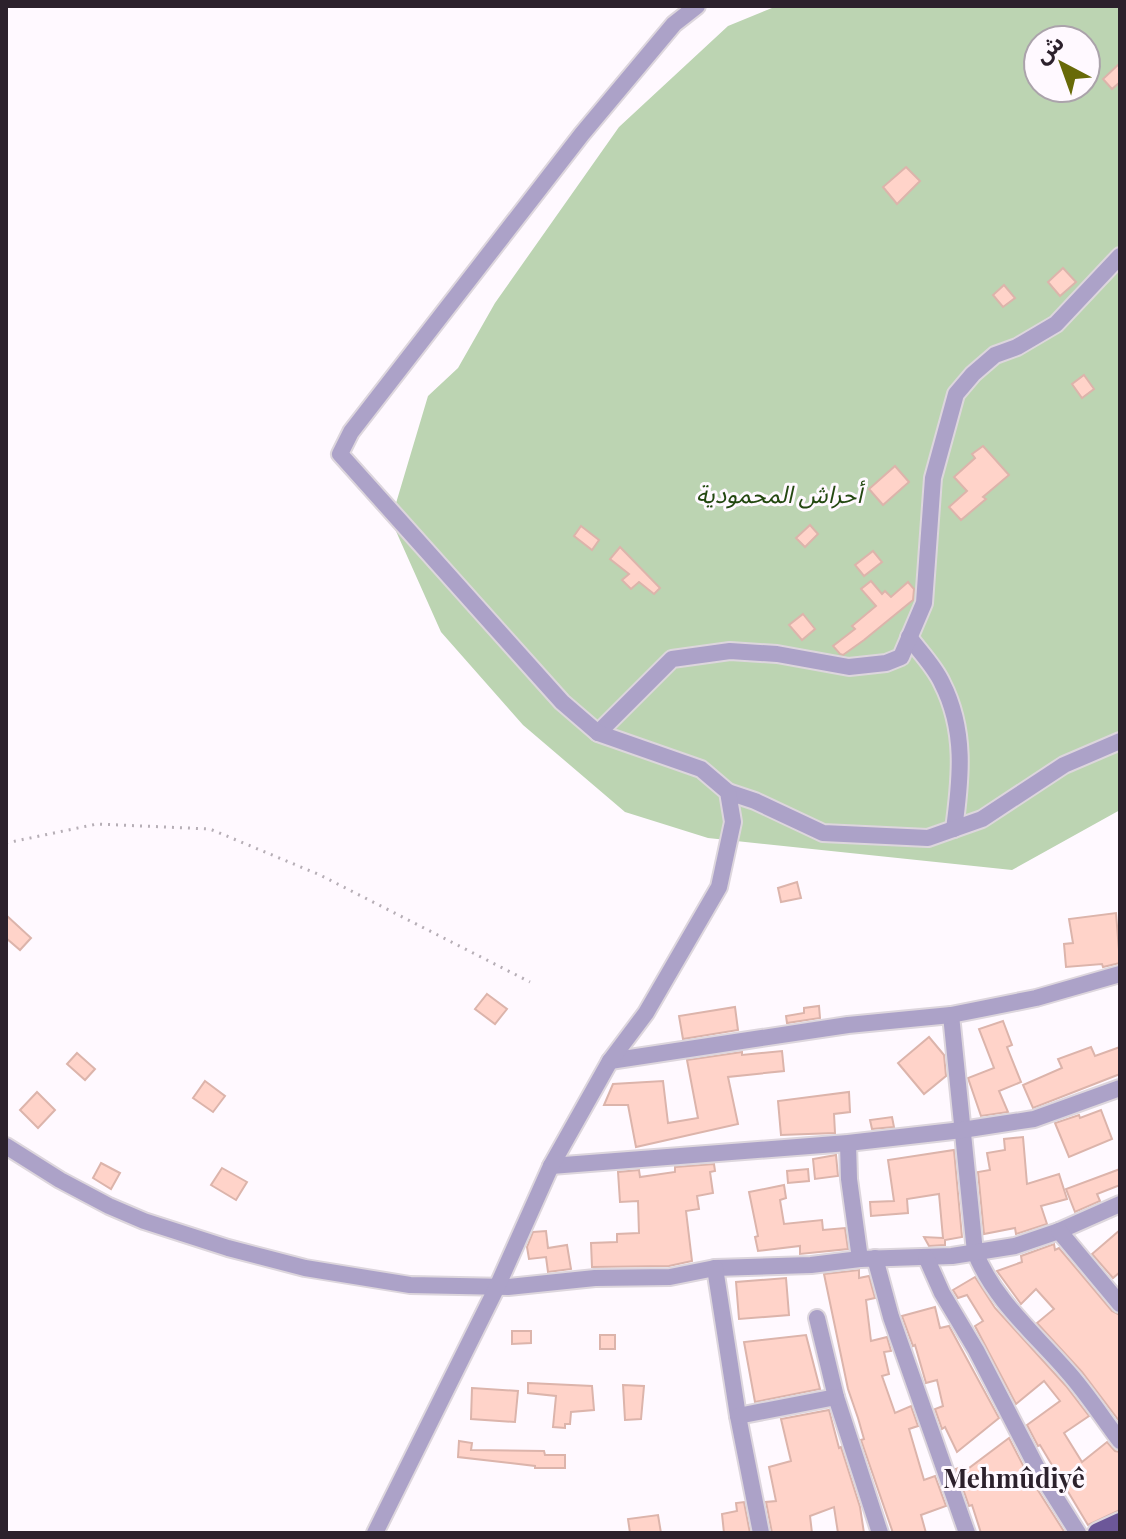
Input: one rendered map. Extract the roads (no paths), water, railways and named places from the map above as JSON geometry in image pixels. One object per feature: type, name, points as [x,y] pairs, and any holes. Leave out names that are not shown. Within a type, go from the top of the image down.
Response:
[{"type":"main road","points":[[1098,1533],[1120,1523]]},
{"type":"street","points":[[697,6],[674,24],[582,134],[351,432],[340,454],[562,702],[598,733],[701,769],[728,792],[755,801],[823,833],[928,838],[982,819],[1064,765],[1120,741]]},
{"type":"street","points":[[598,733],[672,659],[730,651],[777,654],[849,667],[886,663],[901,657],[924,603],[933,478],[956,394],[995,355],[1017,347],[1056,324],[1120,256]]},
{"type":"street","points":[[909,637],[942,682],[960,732],[961,776],[954,829]]},
{"type":"street","points":[[375,1533],[497,1287],[551,1166],[610,1061],[646,1013],[719,887],[733,822],[728,792]]},
{"type":"street","points":[[610,1061],[848,1025],[951,1015],[1036,998],[1120,974]]},
{"type":"street","points":[[951,1015],[975,1252],[984,1275],[1005,1303],[1070,1374],[1120,1441]]},
{"type":"street","points":[[551,1166],[848,1143],[962,1130],[1034,1119],[1120,1088]]},
{"type":"street","points":[[848,1143],[849,1179],[868,1258],[967,1533]]},
{"type":"street","points":[[6,1146],[60,1180],[144,1221],[305,1268],[410,1285],[497,1287],[595,1278],[670,1277],[715,1268],[811,1265],[868,1258],[975,1252],[1015,1246],[1059,1231],[1120,1204]]},
{"type":"street","points":[[1059,1231],[1120,1304]]},
{"type":"street","points":[[926,1257],[942,1293],[976,1350],[1037,1468],[1078,1533]]},
{"type":"street","points":[[715,1268],[738,1416],[761,1533]]},
{"type":"street","points":[[817,1318],[836,1397],[880,1533]]},
{"type":"street","points":[[738,1416],[836,1397]]},
{"type":"district","name":"Mehmûdiyê","points":[[1014,1479]]},
{"type":"park label","name":"أحراش المحمودية","points":[[779,495]]}]
